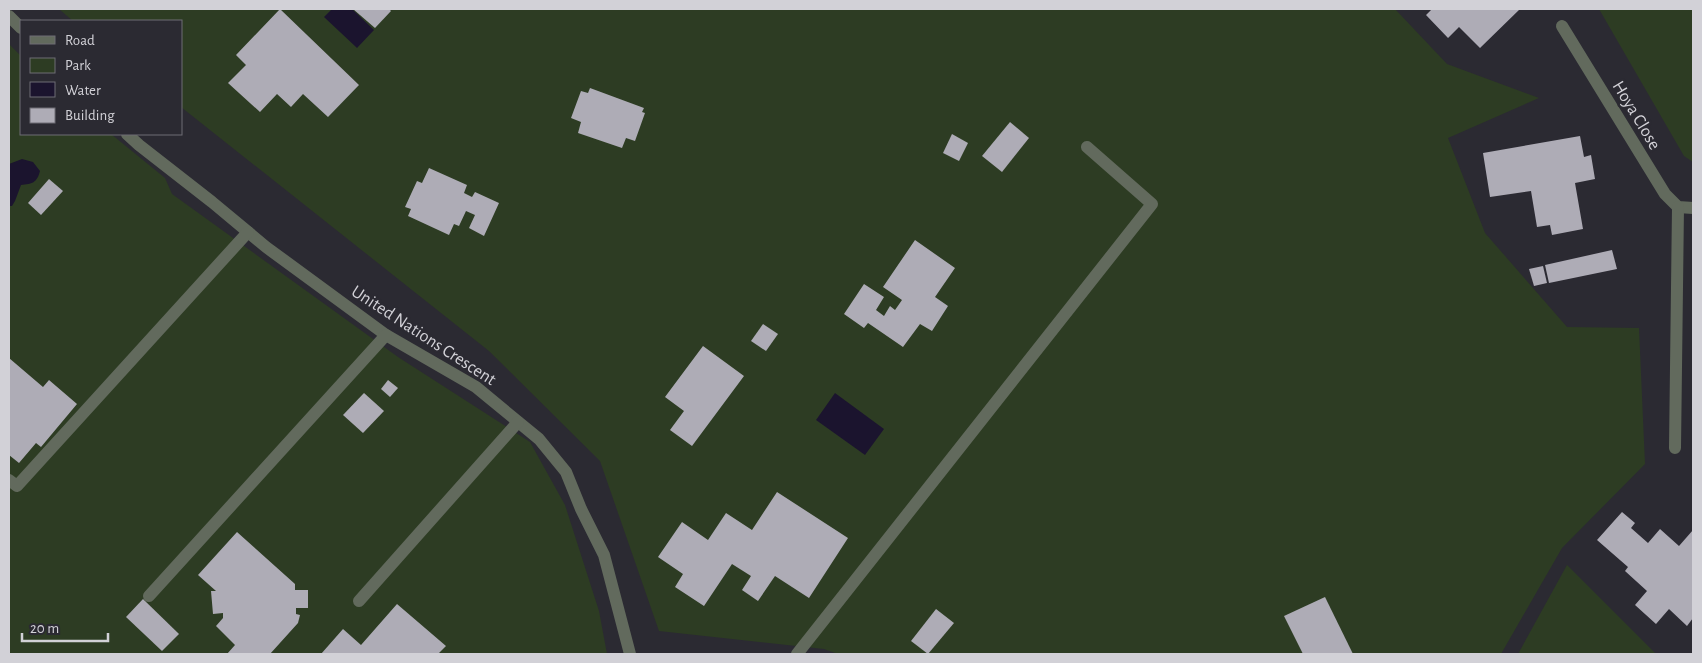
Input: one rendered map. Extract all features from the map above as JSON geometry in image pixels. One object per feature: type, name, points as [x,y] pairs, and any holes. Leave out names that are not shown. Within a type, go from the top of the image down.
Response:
[{"type":"street","points":[[10,18],[20,27]]},
{"type":"street","name":"Hoya Close","points":[[1562,26],[1665,194],[1678,207]]},
{"type":"street","name":"United Nations Crescent","points":[[128,135],[266,247],[386,335],[476,386],[539,439],[566,472],[581,509],[604,555],[630,654]]},
{"type":"street","points":[[797,654],[1152,204],[1087,147]]},
{"type":"street","points":[[1675,448],[1678,207],[1693,208]]},
{"type":"street","points":[[9,480],[17,486],[248,232]]},
{"type":"street","points":[[149,596],[386,335]]},
{"type":"street","points":[[359,601],[518,422]]},
{"type":"green space","points":[[59,9],[1395,9],[1447,64],[1539,98],[1448,138],[1485,233],[1567,327],[1639,328],[1645,464],[1562,548],[1501,654],[838,654],[824,649],[659,631],[600,461],[489,351],[182,108],[182,20],[72,20]]},
{"type":"green space","points":[[1599,9],[1693,9],[1693,162],[1684,156]]},
{"type":"green space","points":[[9,44],[20,55],[20,135],[112,135],[165,178],[172,194],[398,357],[530,442],[565,505],[599,611],[607,654],[9,654]]},
{"type":"green space","points":[[1567,565],[1656,654],[1518,654]]},
{"type":"water","points":[[332,9],[352,9],[374,30],[357,48],[324,17]]},
{"type":"water","points":[[22,159],[33,162],[40,171],[34,182],[21,185],[15,201],[12,206],[9,206],[9,164]]},
{"type":"water","points":[[835,393],[884,429],[865,455],[816,420]]},
{"type":"building","points":[[280,9],[359,85],[328,117],[303,94],[291,107],[277,94],[260,112],[228,83],[246,65],[236,55]]},
{"type":"building","points":[[353,9],[389,9],[391,11],[375,28]]},
{"type":"building","points":[[1432,9],[1520,9],[1480,48],[1459,27],[1448,38],[1426,15]]},
{"type":"building","points":[[590,88],[644,108],[642,112],[645,113],[635,141],[626,138],[622,148],[578,133],[581,122],[571,118],[581,91],[588,93]]},
{"type":"building","points":[[1010,122],[1029,138],[1002,172],[982,156]]},
{"type":"building","points":[[952,134],[968,143],[959,161],[943,153]]},
{"type":"building","points":[[1580,136],[1584,157],[1591,155],[1595,179],[1575,183],[1583,229],[1552,235],[1550,225],[1537,227],[1531,191],[1490,197],[1483,153]]},
{"type":"building","points":[[429,168],[467,185],[464,193],[472,197],[475,192],[499,203],[484,236],[469,228],[475,215],[466,211],[459,226],[454,224],[449,235],[408,216],[411,209],[405,207],[417,181],[422,183]]},
{"type":"building","points":[[49,179],[63,191],[41,215],[28,203]]},
{"type":"building","points":[[915,240],[955,268],[935,297],[948,306],[932,331],[920,324],[903,347],[868,323],[864,328],[844,314],[864,284],[884,297],[876,310],[884,316],[890,306],[895,310],[902,300],[883,287]]},
{"type":"building","points":[[1612,250],[1617,269],[1549,283],[1545,265]]},
{"type":"building","points":[[1543,266],[1547,283],[1534,286],[1529,269]]},
{"type":"building","points":[[763,324],[778,334],[766,351],[751,341]]},
{"type":"building","points":[[703,346],[744,376],[692,446],[670,430],[684,411],[665,397]]},
{"type":"building","points":[[9,358],[43,387],[49,380],[77,404],[41,447],[36,443],[19,463],[9,455]]},
{"type":"building","points":[[388,380],[398,388],[390,397],[381,389]]},
{"type":"building","points":[[364,393],[384,411],[363,433],[343,415]]},
{"type":"building","points":[[777,492],[848,538],[809,598],[775,576],[758,601],[742,590],[751,576],[732,564],[704,606],[675,587],[683,574],[658,557],[682,522],[708,540],[726,513],[752,530]]},
{"type":"building","points":[[1622,512],[1635,523],[1631,528],[1648,543],[1660,529],[1679,546],[1693,530],[1693,618],[1687,626],[1669,609],[1656,624],[1635,605],[1647,591],[1625,571],[1628,567],[1597,540]]},
{"type":"building","points":[[237,532],[295,584],[295,590],[308,590],[308,608],[296,608],[296,614],[300,615],[298,623],[270,654],[227,654],[235,645],[216,626],[223,618],[223,613],[213,614],[211,591],[216,591],[198,575]]},
{"type":"building","points":[[1325,597],[1353,654],[1303,654],[1284,616]]},
{"type":"building","points":[[143,599],[179,634],[162,651],[126,617]]},
{"type":"building","points":[[397,604],[446,646],[438,654],[321,654],[343,629],[361,645]]},
{"type":"building","points":[[936,609],[954,623],[928,654],[911,641]]}]
